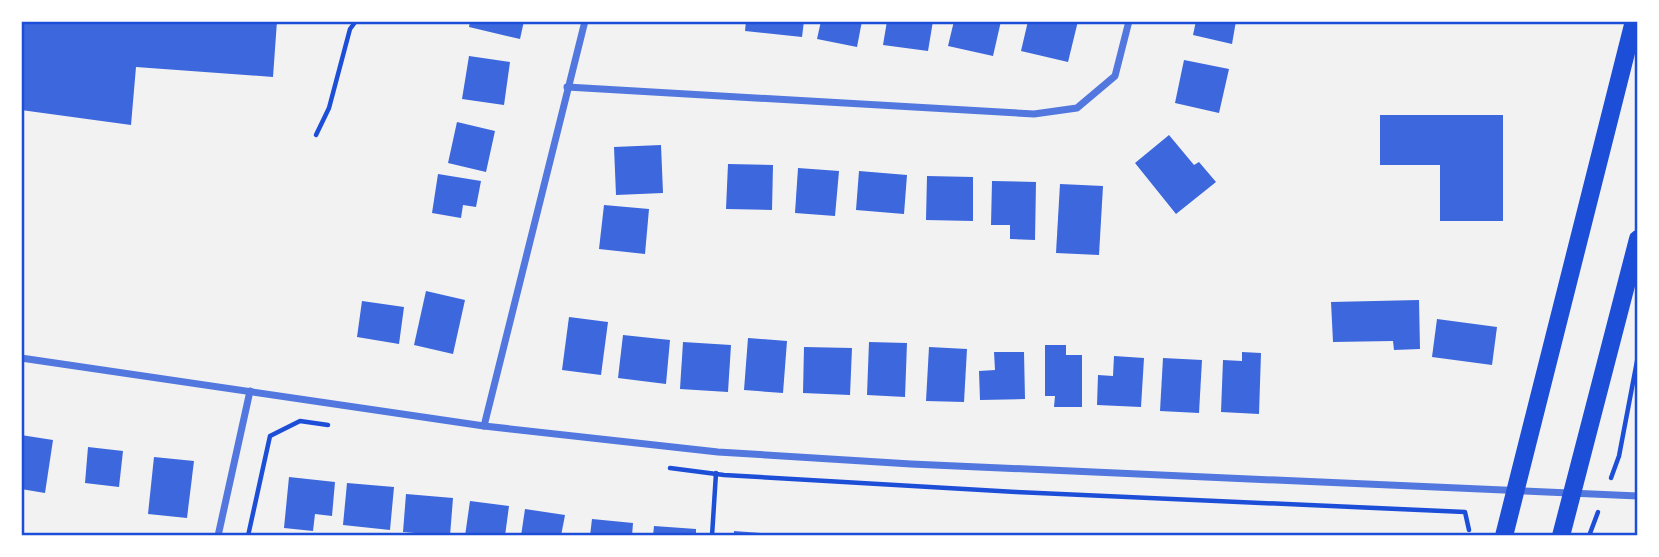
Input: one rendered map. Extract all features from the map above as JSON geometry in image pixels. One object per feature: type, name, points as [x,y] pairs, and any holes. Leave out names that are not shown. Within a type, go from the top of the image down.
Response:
[{"type":"main road","points":[[1504,536],[1634,21]]},
{"type":"main road","points":[[1562,536],[1638,239]]},
{"type":"street","points":[[484,426],[585,21]]},
{"type":"street","points":[[567,87],[1045,112],[1077,108],[1115,76],[1129,21]]},
{"type":"street","points":[[21,358],[484,426],[718,452],[911,464],[1638,496]]},
{"type":"street","points":[[218,536],[250,391]]},
{"type":"path","points":[[316,135],[329,108],[350,29],[356,21]]},
{"type":"path","points":[[1619,456],[1638,356]]},
{"type":"path","points":[[248,536],[270,436],[300,421]]},
{"type":"path","points":[[712,536],[718,452]]},
{"type":"building","points":[[21,21],[277,21],[273,77],[136,67],[131,125],[21,110]]},
{"type":"building","points":[[470,21],[524,21],[520,39],[469,27]]},
{"type":"building","points":[[746,21],[804,21],[802,37],[745,31]]},
{"type":"building","points":[[821,21],[862,21],[857,47],[817,39]]},
{"type":"building","points":[[887,21],[933,21],[928,51],[883,45]]},
{"type":"building","points":[[954,21],[1001,21],[993,56],[948,46]]},
{"type":"building","points":[[1028,21],[1078,21],[1068,62],[1021,51]]},
{"type":"building","points":[[1196,21],[1236,21],[1232,44],[1193,35]]},
{"type":"building","points":[[469,56],[510,62],[504,105],[462,99]]},
{"type":"building","points":[[1184,60],[1229,69],[1219,113],[1175,103]]},
{"type":"building","points":[[1380,115],[1503,115],[1503,221],[1440,221],[1440,165],[1380,165]]},
{"type":"building","points":[[457,122],[495,131],[486,172],[448,163]]},
{"type":"building","points":[[1169,135],[1194,165],[1199,162],[1216,182],[1176,214],[1135,163]]},
{"type":"building","points":[[661,145],[663,193],[616,195],[614,147]]},
{"type":"building","points":[[728,164],[773,165],[772,210],[726,209]]},
{"type":"building","points":[[798,168],[839,171],[835,216],[795,213]]},
{"type":"building","points":[[859,171],[907,175],[904,214],[856,210]]},
{"type":"building","points":[[438,174],[481,181],[476,207],[463,205],[461,218],[432,213]]},
{"type":"building","points":[[927,176],[973,177],[973,221],[926,220]]},
{"type":"building","points":[[992,181],[1036,182],[1035,240],[1010,239],[1010,225],[991,225]]},
{"type":"building","points":[[1060,184],[1103,186],[1099,255],[1056,253]]},
{"type":"building","points":[[604,205],[649,209],[645,254],[599,249]]},
{"type":"building","points":[[426,291],[465,300],[453,354],[414,345]]},
{"type":"building","points":[[1419,300],[1420,349],[1394,350],[1393,341],[1333,342],[1331,302]]},
{"type":"building","points":[[362,301],[404,307],[399,344],[357,337]]},
{"type":"building","points":[[569,317],[608,322],[601,375],[562,370]]},
{"type":"building","points":[[1437,319],[1497,327],[1492,365],[1432,357]]},
{"type":"building","points":[[623,335],[670,340],[666,384],[618,378]]},
{"type":"building","points":[[748,338],[787,341],[783,393],[744,390]]},
{"type":"building","points":[[683,342],[731,345],[728,392],[680,389]]},
{"type":"building","points":[[869,342],[907,343],[905,397],[867,395]]},
{"type":"building","points":[[1045,345],[1066,345],[1066,355],[1082,355],[1082,407],[1054,407],[1055,396],[1045,396]]},
{"type":"building","points":[[804,347],[852,348],[850,395],[803,393]]},
{"type":"building","points":[[929,347],[967,349],[964,402],[926,401]]},
{"type":"building","points":[[994,352],[1024,352],[1025,399],[980,400],[979,371],[995,370]]},
{"type":"building","points":[[1242,352],[1261,353],[1259,414],[1221,412],[1223,360],[1242,361]]},
{"type":"building","points":[[1114,356],[1144,358],[1141,407],[1097,405],[1098,375],[1113,376]]},
{"type":"building","points":[[1163,358],[1202,360],[1199,413],[1160,411]]},
{"type":"building","points":[[21,435],[53,440],[45,493],[21,489]]},
{"type":"building","points":[[88,447],[123,451],[119,487],[85,483]]},
{"type":"building","points":[[154,457],[194,461],[187,518],[148,514]]},
{"type":"building","points":[[289,477],[335,482],[332,516],[315,514],[313,531],[284,528]]},
{"type":"building","points":[[347,483],[394,487],[390,530],[343,525]]},
{"type":"building","points":[[406,494],[453,498],[450,536],[403,532]]},
{"type":"building","points":[[470,501],[509,506],[505,536],[465,536]]},
{"type":"building","points":[[525,509],[565,515],[561,536],[521,536]]},
{"type":"building","points":[[592,519],[633,523],[632,536],[590,536]]},
{"type":"building","points":[[654,526],[696,529],[696,536],[653,536]]},
{"type":"building","points":[[734,531],[776,534],[734,536]]}]
